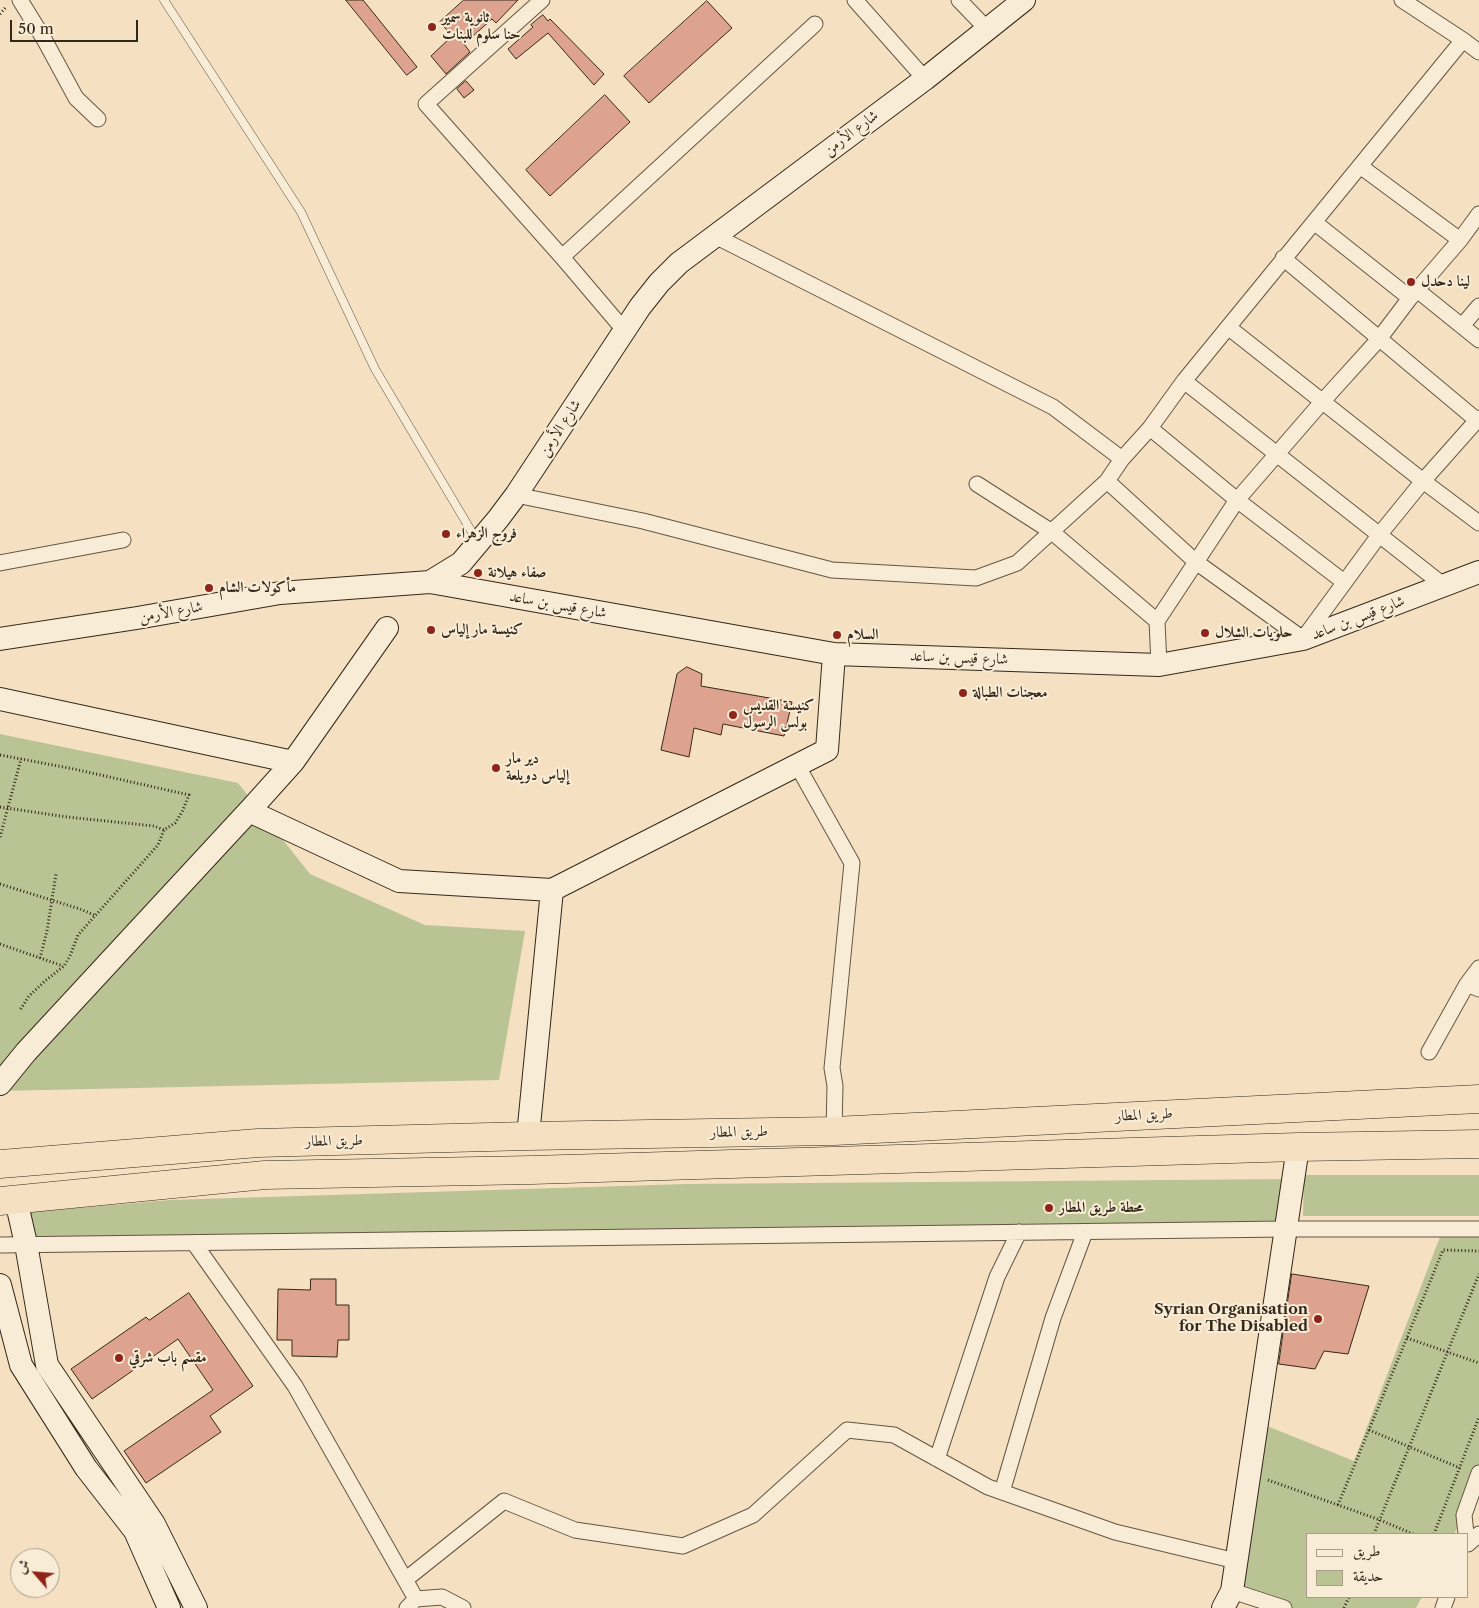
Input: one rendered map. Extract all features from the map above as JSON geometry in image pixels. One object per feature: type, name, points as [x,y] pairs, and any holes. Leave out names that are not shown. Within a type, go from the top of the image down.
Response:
[{"type":"highway","name":"طريق المطار","points":[[0,1164],[258,1143],[834,1131],[1479,1099]]},
{"type":"highway","name":"طريق المطار","points":[[8,1201],[265,1175],[542,1170],[1298,1147],[1479,1144]]},
{"type":"main road","name":"شارع الأرمن","points":[[0,639],[280,593],[430,582],[461,563],[516,495],[640,307],[659,283],[679,263],[925,78],[1024,0]]},
{"type":"main road","name":"شارع قيس بن ساعد","points":[[430,582],[834,654],[1159,665],[1303,639],[1479,572]]},
{"type":"main road","points":[[0,1084],[26,1052],[250,811],[293,762],[387,628]]},
{"type":"main road","points":[[250,811],[398,881],[552,890],[827,750],[834,654]]},
{"type":"main road","points":[[0,699],[293,762]]},
{"type":"main road","points":[[528,1136],[552,890]]},
{"type":"main road","points":[[1228,1600],[1236,1561],[1298,1147]]},
{"type":"main road","points":[[8,1201],[26,1244],[47,1365],[154,1524],[196,1608]]},
{"type":"main road","points":[[0,1285],[21,1365],[86,1468],[135,1531],[169,1608]]},
{"type":"street","points":[[20,0],[76,98],[98,119]]},
{"type":"street","points":[[542,0],[426,104],[624,330]]},
{"type":"street","points":[[855,0],[925,78]]},
{"type":"street","points":[[959,0],[987,29]]},
{"type":"street","points":[[1402,0],[1479,52]]},
{"type":"street","points":[[562,257],[815,24]]},
{"type":"street","points":[[516,495],[644,521],[832,570],[976,578],[1017,563],[1107,481],[1122,459],[1150,428],[1184,381],[1283,258],[1463,40]]},
{"type":"street","points":[[1360,166],[1460,240]]},
{"type":"street","points":[[1159,665],[1157,622],[1237,500],[1379,339],[1413,294],[1460,240],[1479,214]]},
{"type":"street","points":[[1314,222],[1479,340]]},
{"type":"street","points":[[715,236],[1052,407],[1122,459]]},
{"type":"street","points":[[1107,481],[1196,562],[1303,639],[1380,534],[1423,481],[1478,420],[1283,258]]},
{"type":"street","points":[[1462,326],[1479,306]]},
{"type":"street","points":[[1228,327],[1423,481],[1479,522]]},
{"type":"street","points":[[1184,381],[1443,585]]},
{"type":"street","points":[[1150,428],[1237,500],[1344,582]]},
{"type":"street","points":[[977,484],[1052,532],[1157,622]]},
{"type":"street","points":[[0,563],[123,540]]},
{"type":"street","points":[[797,766],[852,863],[832,1068],[835,1086],[834,1131]]},
{"type":"street","points":[[1429,1052],[1473,987],[1479,968]]},
{"type":"street","points":[[0,1245],[1286,1229],[1479,1229]]},
{"type":"street","points":[[936,1459],[997,1277],[1019,1232]]},
{"type":"street","points":[[1002,1492],[1052,1318],[1085,1232]]},
{"type":"street","points":[[194,1243],[295,1386],[405,1580],[412,1604],[442,1597],[463,1608]]},
{"type":"street","points":[[405,1580],[504,1501],[574,1530],[683,1546],[754,1515],[847,1430],[894,1435],[988,1487],[1115,1532],[1236,1561]]},
{"type":"street","points":[[1466,1533],[1464,1515],[1479,1473]]},
{"type":"street","points":[[1469,1543],[1479,1534]]},
{"type":"street","points":[[1228,1600],[1284,1608]]},
{"type":"lane","points":[[164,0],[301,212],[375,369],[479,543]]},
{"type":"path","points":[[0,755],[189,794],[182,812],[175,823],[164,830],[158,845],[78,935],[64,966],[29,996],[20,1010]]},
{"type":"path","points":[[0,837],[21,759]]},
{"type":"path","points":[[0,807],[67,817],[154,826],[164,830]]},
{"type":"path","points":[[40,958],[47,931],[56,874]]},
{"type":"path","points":[[0,884],[94,915]]},
{"type":"path","points":[[0,944],[64,966]]},
{"type":"path","points":[[1338,1505],[1443,1250],[1479,1251]]},
{"type":"path","points":[[1374,1533],[1479,1274]]},
{"type":"path","points":[[1407,1338],[1479,1363]]},
{"type":"path","points":[[1434,1533],[1479,1417]]},
{"type":"path","points":[[1369,1430],[1460,1468]]},
{"type":"path","points":[[1249,1474],[1380,1520],[1411,1533]]},
{"type":"green space","points":[[0,734],[238,783],[310,874],[425,925],[525,931],[499,1080],[0,1091]]},
{"type":"green space","points":[[1304,1175],[1479,1175],[1479,1216],[1303,1216]]},
{"type":"green space","points":[[1293,1179],[1286,1229],[26,1244],[20,1213],[170,1200],[686,1184]]},
{"type":"green space","points":[[1443,1229],[1479,1229],[1479,1473],[1464,1515],[1455,1533],[1306,1533],[1306,1598],[1421,1598],[1416,1608],[1284,1608],[1232,1591],[1257,1422],[1354,1461]]},
{"type":"building","points":[[346,0],[363,0],[417,67],[407,75]]},
{"type":"building","points":[[464,0],[518,0],[496,23],[492,19],[464,44],[470,52],[446,74],[431,56],[452,36],[440,22]]},
{"type":"building","points":[[707,1],[732,28],[649,103],[624,76]]},
{"type":"building","points":[[543,15],[548,21],[550,19],[604,74],[594,85],[548,33],[516,59],[508,49],[533,27],[531,25]]},
{"type":"building","points":[[466,81],[474,90],[464,98],[457,89]]},
{"type":"building","points":[[605,95],[630,122],[550,196],[526,170]]},
{"type":"building","points":[[687,667],[702,674],[701,686],[792,702],[784,736],[723,724],[721,735],[694,728],[689,757],[661,750],[677,674]]},
{"type":"building","name":"Syrian Organisation for The Disabled","points":[[1292,1274],[1369,1286],[1348,1354],[1324,1351],[1315,1369],[1279,1364]]},
{"type":"building","points":[[311,1279],[336,1279],[336,1305],[349,1305],[349,1340],[338,1340],[337,1357],[292,1356],[292,1340],[277,1340],[278,1289],[310,1290]]},
{"type":"building","points":[[189,1293],[253,1386],[210,1416],[221,1432],[146,1483],[124,1451],[213,1390],[178,1339],[92,1399],[71,1369],[146,1317],[149,1320]]},
{"type":"place","name":"ثانوية سمير حنا سلوم للبنات","points":[[432,27]]},
{"type":"place","name":"لينا دحدل","points":[[1411,282]]},
{"type":"place","name":"فروج الزهراء","points":[[446,534]]},
{"type":"place","name":"صفاء هيلانة","points":[[478,573]]},
{"type":"place","name":"مأكولات الشام","points":[[209,588]]},
{"type":"place","name":"كنيسة مار إلياس","points":[[431,630]]},
{"type":"place","name":"حلويات الشلال","points":[[1205,633]]},
{"type":"place","name":"السلام","points":[[837,635]]},
{"type":"place","name":"معجنات الطبالة","points":[[963,693]]},
{"type":"place","name":"كنيسة القديس بولس الرسول","points":[[733,715]]},
{"type":"place","name":"دير مار إلياس دويلعة","points":[[496,768]]},
{"type":"place","name":"محطة طريق المطار","points":[[1049,1208]]},
{"type":"place","name":"Syrian Organisation for The Disabled","points":[[1318,1319]]},
{"type":"place","name":"مقسم باب شرقي","points":[[119,1358]]}]
